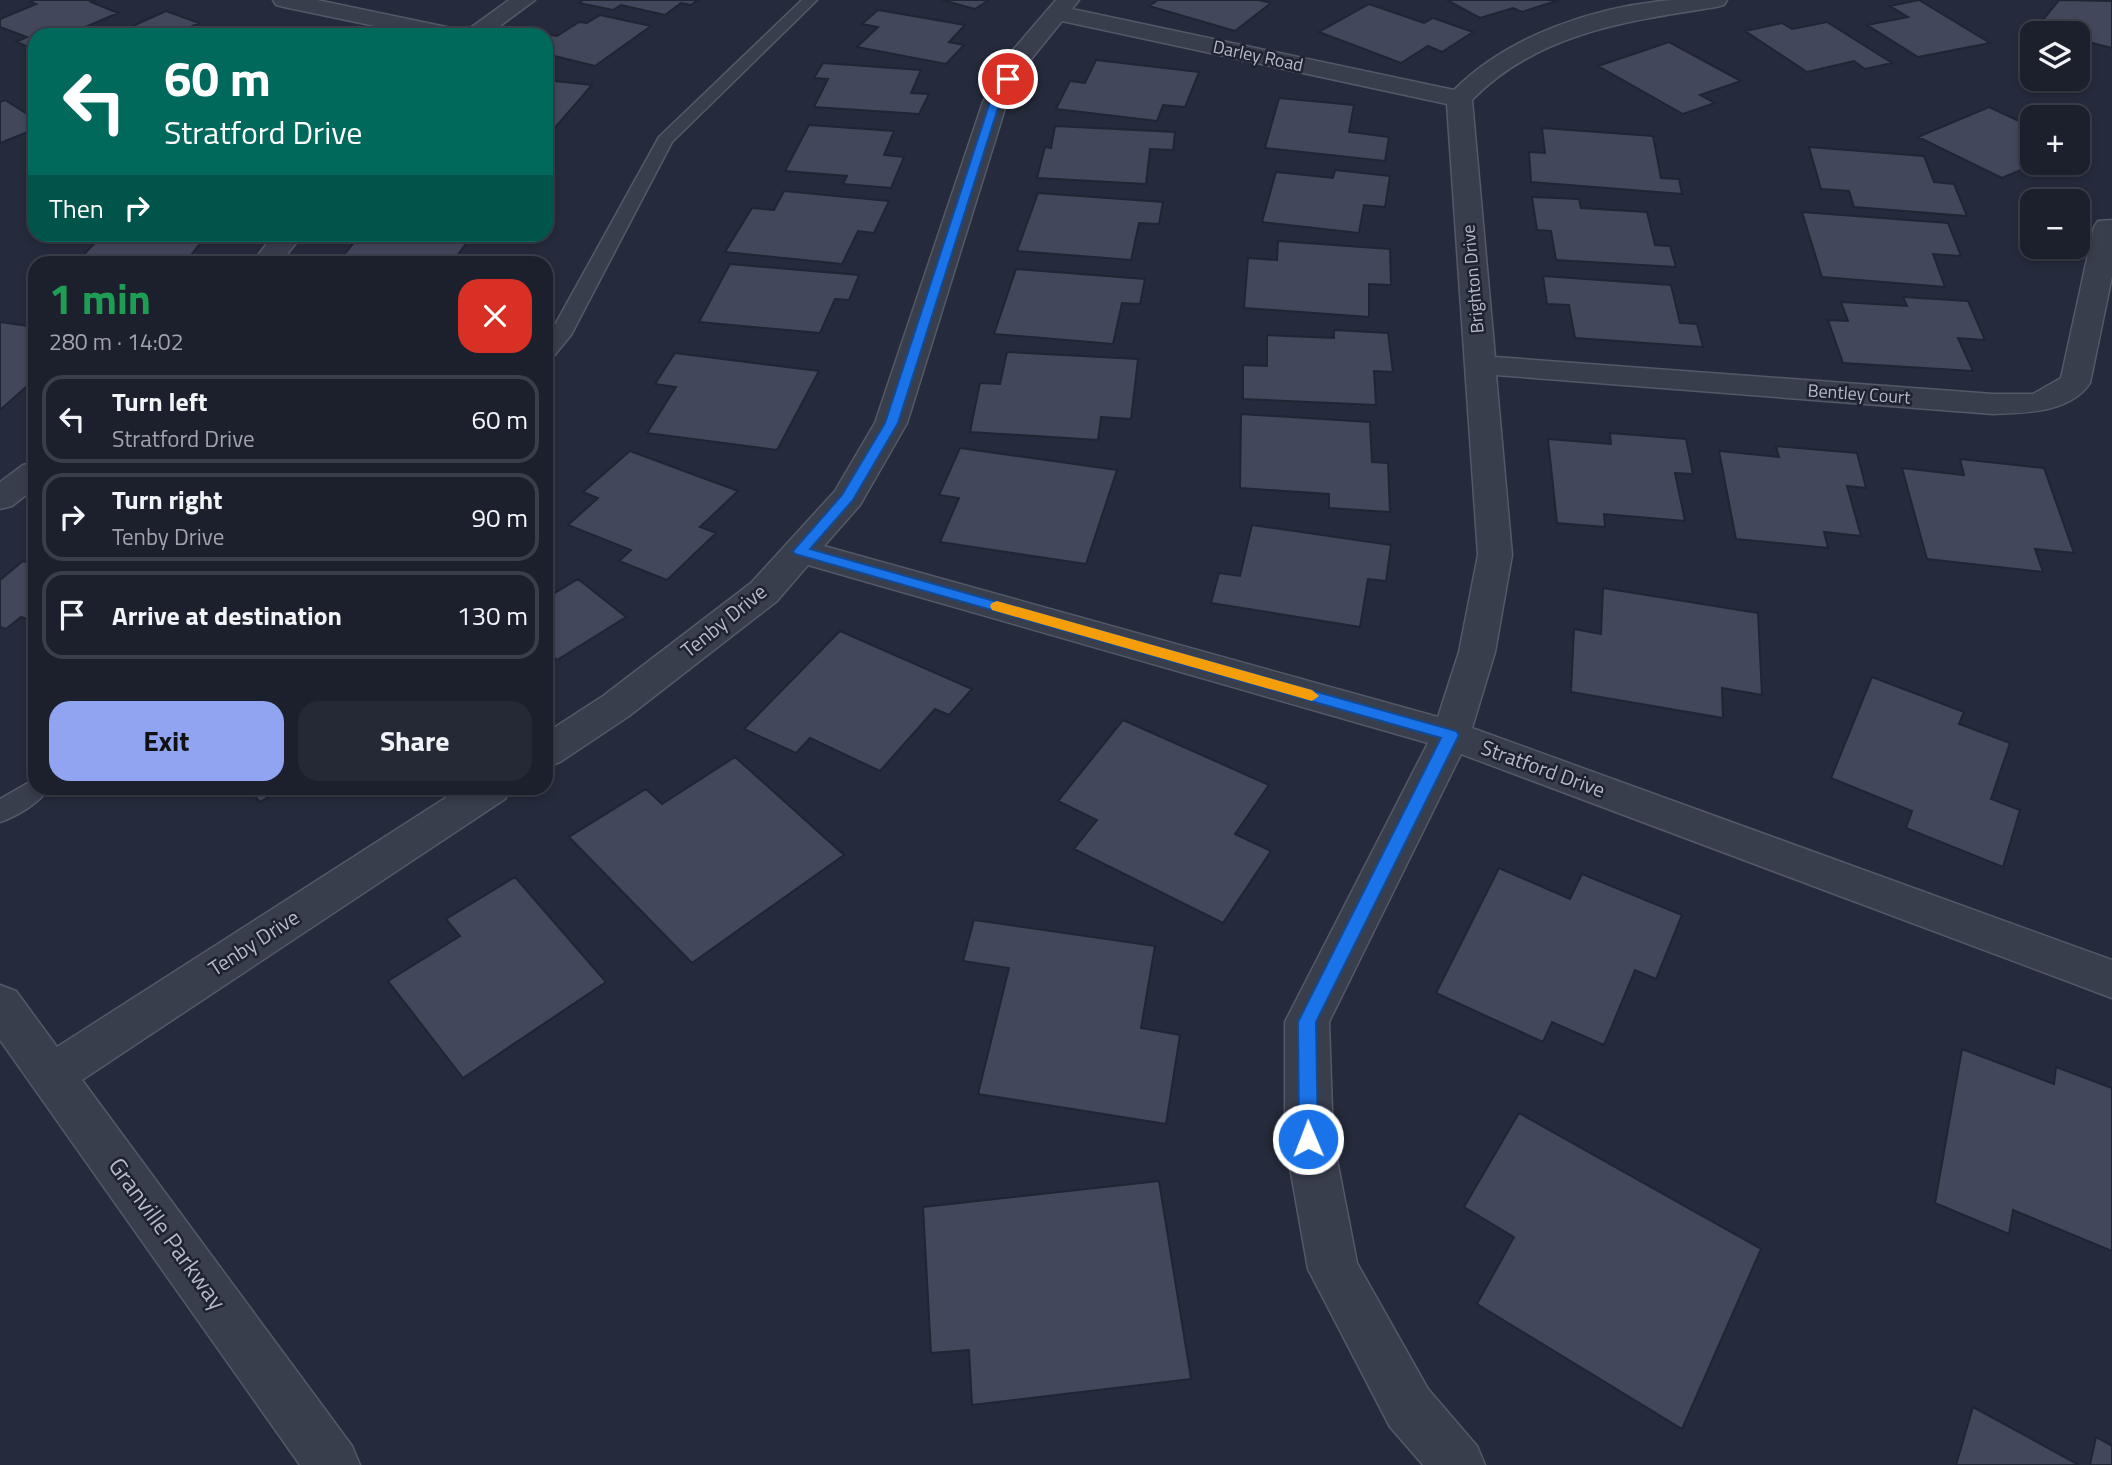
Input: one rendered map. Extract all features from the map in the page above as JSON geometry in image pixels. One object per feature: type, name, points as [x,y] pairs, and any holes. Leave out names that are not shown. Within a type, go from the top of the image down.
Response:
[{"type":"street","points":[[284,0],[418,28]]},
{"type":"street","points":[[482,28],[524,0]]},
{"type":"street","points":[[1459,99],[1490,70],[1541,40],[1602,19],[1716,0]]},
{"type":"street","name":"Darley Road","points":[[1062,7],[1459,99]]},
{"type":"street","name":"Tenby Drive","points":[[553,747],[616,706],[764,593],[848,497],[891,423],[995,102],[1020,55],[1062,7]]},
{"type":"street","name":"Brighton Drive","points":[[1458,1465],[1409,1408],[1333,1269],[1308,1139],[1307,1022],[1451,735],[1477,652],[1495,555],[1459,99]]},
{"type":"street","name":"Bentley Court","points":[[1480,365],[1993,404],[2039,403],[2075,383],[2108,228]]},
{"type":"street","points":[[272,256],[283,242]]},
{"type":"street","points":[[0,467],[28,472]]},
{"type":"street","points":[[0,498],[28,477]]},
{"type":"street","name":"Stratford Drive","points":[[800,551],[1451,735],[2112,979]]},
{"type":"street","name":"Tenby Drive","points":[[52,1075],[480,795]]},
{"type":"street","name":"Granville Parkway","points":[[0,1004],[333,1465]]},
{"type":"lane","points":[[553,345],[561,335],[665,140],[810,0]]},
{"type":"lane","points":[[0,812],[28,793]]},
{"type":"building","points":[[96,0],[91,2],[118,13],[83,28],[28,28],[28,47],[16,42],[27,37],[0,27],[0,19],[36,4],[30,2]]},
{"type":"building","points":[[583,0],[698,0],[691,5],[681,3],[665,15],[621,5],[613,10],[579,3]]},
{"type":"building","points":[[942,0],[989,0],[975,9]]},
{"type":"building","points":[[1158,0],[1259,0],[1271,3],[1235,31],[1149,6]]},
{"type":"building","points":[[1447,0],[1559,0],[1522,12],[1513,8],[1480,18]]},
{"type":"building","points":[[1919,0],[1990,43],[1918,57],[1867,25],[1908,17],[1890,6]]},
{"type":"building","points":[[2059,0],[2112,1],[2112,48],[2090,42],[2090,21],[2042,21]]},
{"type":"building","points":[[1369,4],[1424,23],[1433,18],[1473,32],[1442,52],[1428,46],[1401,63],[1319,32]]},
{"type":"building","points":[[878,10],[965,25],[949,42],[964,45],[946,64],[857,47],[878,27],[862,24]]},
{"type":"building","points":[[166,11],[199,23],[188,28],[128,28]]},
{"type":"building","points":[[600,15],[651,26],[595,66],[553,56],[553,35],[557,36],[579,22],[587,23]]},
{"type":"building","points":[[1827,22],[1892,63],[1865,69],[1854,61],[1807,72],[1745,31],[1782,23],[1792,29]]},
{"type":"building","points":[[1669,42],[1741,81],[1700,95],[1715,103],[1683,114],[1598,66]]},
{"type":"building","points":[[1096,60],[1199,72],[1185,107],[1163,105],[1157,121],[1056,109],[1070,81],[1085,83]]},
{"type":"building","points":[[823,63],[921,70],[911,93],[929,94],[919,114],[814,107],[828,79],[814,78]]},
{"type":"building","points":[[553,81],[592,85],[553,130]]},
{"type":"building","points":[[1279,98],[1354,105],[1349,132],[1389,137],[1385,161],[1265,148]]},
{"type":"building","points":[[5,100],[28,115],[28,132],[0,143],[0,102]]},
{"type":"building","points":[[1989,107],[2020,121],[2020,170],[2002,178],[1918,137]]},
{"type":"building","points":[[809,125],[894,131],[884,155],[904,157],[891,188],[843,184],[847,176],[785,171]]},
{"type":"building","points":[[1055,126],[1175,132],[1173,150],[1150,149],[1146,184],[1037,178],[1045,147],[1051,148]]},
{"type":"building","points":[[1542,128],[1653,136],[1661,178],[1679,179],[1682,194],[1531,182],[1529,152],[1545,153]]},
{"type":"building","points":[[1809,147],[1924,156],[1934,182],[1954,184],[1967,216],[1854,207],[1849,191],[1821,189]]},
{"type":"building","points":[[1335,170],[1390,176],[1385,207],[1364,205],[1359,233],[1262,222],[1276,172],[1333,178]]},
{"type":"building","points":[[784,191],[889,201],[874,233],[858,231],[842,264],[725,252],[752,208],[774,210]]},
{"type":"building","points":[[1038,193],[1163,202],[1159,224],[1139,223],[1131,260],[1017,251]]},
{"type":"building","points":[[1532,197],[1579,199],[1581,208],[1647,212],[1655,245],[1670,246],[1676,267],[1556,260],[1551,231],[1537,230]]},
{"type":"building","points":[[1802,212],[1948,223],[1961,256],[1933,254],[1945,287],[1822,277]]},
{"type":"building","points":[[1278,241],[1390,249],[1391,285],[1369,284],[1369,317],[1244,308],[1248,258],[1277,260]]},
{"type":"building","points":[[96,242],[202,242],[190,256],[83,256]]},
{"type":"building","points":[[354,242],[467,242],[457,256],[343,256]]},
{"type":"building","points":[[730,264],[859,275],[849,300],[835,299],[820,333],[699,322]]},
{"type":"building","points":[[1016,269],[1145,279],[1140,304],[1122,303],[1113,344],[994,334]]},
{"type":"building","points":[[1543,276],[1671,285],[1680,323],[1697,324],[1703,347],[1575,338],[1569,305],[1547,304]]},
{"type":"building","points":[[1903,297],[1968,301],[1985,340],[1958,338],[1973,371],[1843,363],[1828,320],[1848,321],[1841,302],[1907,306]]},
{"type":"building","points":[[0,322],[28,326],[28,385],[0,410]]},
{"type":"building","points":[[1334,330],[1388,333],[1393,372],[1374,371],[1376,405],[1243,399],[1243,365],[1267,366],[1267,335],[1334,338]]},
{"type":"building","points":[[1007,352],[1138,359],[1131,419],[1101,417],[1098,440],[970,432],[980,383],[1000,384]]},
{"type":"building","points":[[675,353],[819,371],[777,450],[647,433],[676,387],[655,384]]},
{"type":"building","points":[[1241,414],[1370,422],[1372,462],[1388,463],[1390,512],[1329,508],[1329,494],[1240,488]]},
{"type":"building","points":[[1610,433],[1686,439],[1693,474],[1675,473],[1685,521],[1604,514],[1605,527],[1557,523],[1548,439],[1611,444]]},
{"type":"building","points":[[1776,446],[1857,453],[1866,488],[1847,486],[1861,536],[1824,532],[1828,548],[1736,539],[1719,451],[1779,457]]},
{"type":"building","points":[[960,448],[1117,470],[1086,564],[940,542],[959,498],[939,495]]},
{"type":"building","points":[[630,451],[738,491],[700,527],[716,533],[667,580],[619,561],[631,550],[568,525],[598,498],[583,492]]},
{"type":"building","points":[[1960,459],[2044,468],[2074,553],[2035,549],[2043,572],[1927,559],[1902,468],[1964,475]]},
{"type":"building","points":[[1252,525],[1391,545],[1386,581],[1368,579],[1360,627],[1211,603],[1219,573],[1240,576]]},
{"type":"building","points":[[23,561],[28,563],[28,620],[21,617],[6,629],[0,627],[0,580]]},
{"type":"building","points":[[578,579],[626,617],[557,660],[553,657],[553,594]]},
{"type":"building","points":[[1603,588],[1758,613],[1762,695],[1722,688],[1723,718],[1571,692],[1574,629],[1601,634]]},
{"type":"building","points":[[840,631],[972,689],[949,715],[935,709],[880,771],[810,738],[796,753],[744,729]]},
{"type":"building","points":[[1872,677],[1964,712],[1959,724],[2010,743],[1991,799],[2020,810],[2003,867],[1906,828],[1912,811],[1831,778]]},
{"type":"building","points":[[1123,720],[1269,785],[1235,834],[1271,851],[1223,923],[1074,849],[1097,820],[1058,801]]},
{"type":"building","points":[[735,757],[844,855],[692,963],[569,837],[646,789],[662,804]]},
{"type":"building","points":[[254,795],[272,795],[260,802]]},
{"type":"building","points":[[1499,868],[1570,899],[1582,874],[1682,915],[1656,979],[1635,970],[1604,1045],[1552,1022],[1543,1042],[1436,993]]},
{"type":"building","points":[[515,877],[606,982],[463,1078],[388,981],[460,936],[446,919]]},
{"type":"building","points":[[974,920],[1155,946],[1141,1028],[1180,1035],[1166,1124],[978,1094],[1009,968],[963,961]]},
{"type":"building","points":[[1962,1049],[2054,1084],[2056,1067],[2112,1088],[2112,1251],[2013,1210],[2009,1234],[1935,1203]]},
{"type":"building","points":[[1519,1113],[1761,1249],[1682,1429],[1477,1304],[1514,1237],[1464,1207]]},
{"type":"building","points":[[1159,1181],[1191,1379],[972,1405],[969,1350],[931,1353],[923,1207]]},
{"type":"building","points":[[1973,1407],[2079,1465],[1956,1465]]},
{"type":"building","points":[[2096,1437],[2112,1446],[2112,1465],[2090,1465]]},
{"type":"slow traffic","points":[[997,606],[1312,696]]},
{"type":"route","points":[[1008,79],[995,102],[891,423],[848,497],[800,551],[1451,735],[1307,1022],[1308,1139]]}]
